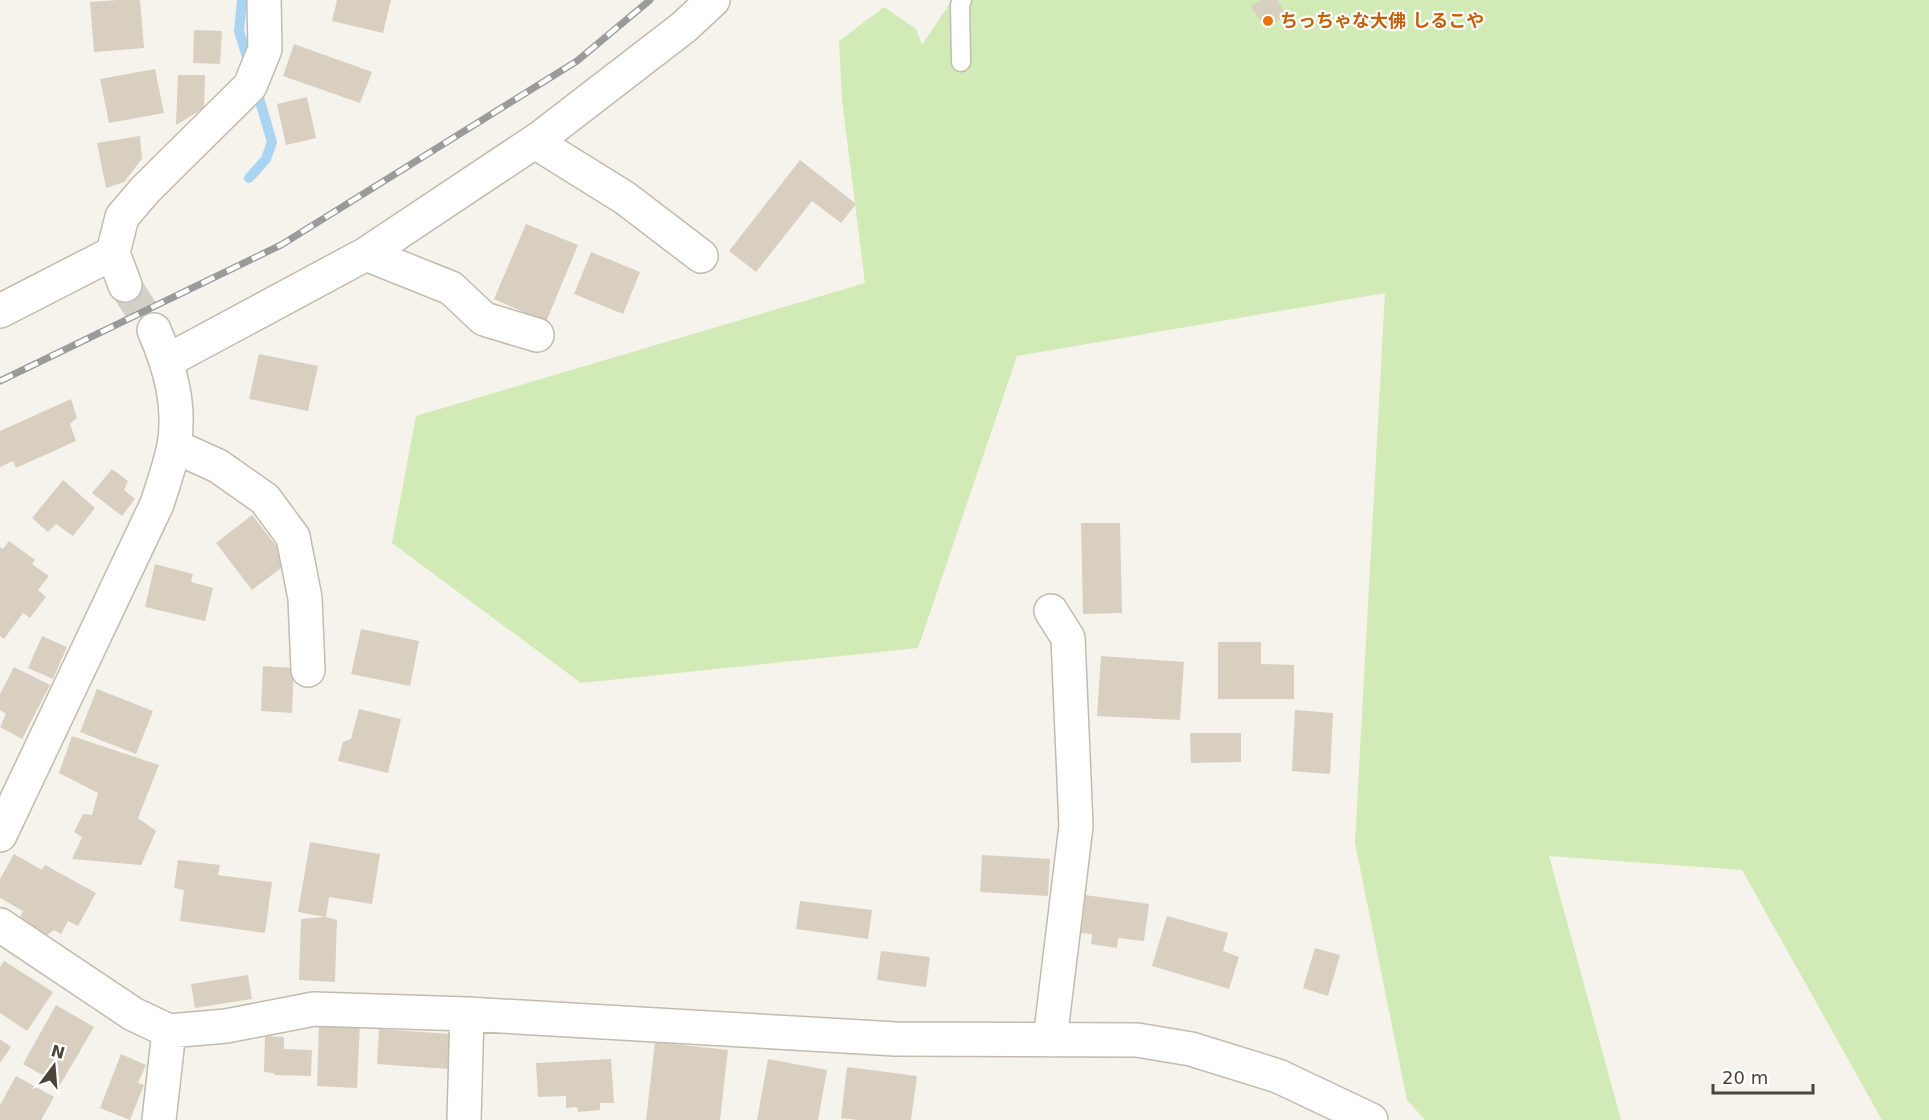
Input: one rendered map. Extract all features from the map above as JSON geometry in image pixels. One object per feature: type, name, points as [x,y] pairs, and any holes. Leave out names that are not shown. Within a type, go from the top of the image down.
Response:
[{"type":"street","points":[[125,285],[112,253],[122,218],[145,190],[250,86],[265,49],[264,0]]},
{"type":"street","points":[[167,362],[366,254],[535,141],[684,27],[714,0]]},
{"type":"street","points":[[535,141],[625,198],[701,256]]},
{"type":"street","points":[[0,311],[112,253]]},
{"type":"street","points":[[366,254],[451,288],[484,320],[537,335]]},
{"type":"street","points":[[0,835],[157,504],[174,446],[176,407],[167,362],[154,330]]},
{"type":"street","points":[[174,446],[218,466],[265,500],[293,537],[305,598],[308,670]]},
{"type":"street","points":[[1050,1040],[1076,826],[1068,638],[1051,611]]},
{"type":"street","points":[[0,925],[133,1014],[169,1031],[226,1026],[314,1008],[467,1014],[896,1039],[1137,1040],[1191,1049],[1278,1076],[1371,1120]]},
{"type":"street","points":[[464,1120],[467,1014]]},
{"type":"street","points":[[159,1120],[169,1031]]},
{"type":"lane","points":[[961,62],[960,4],[962,0]]},
{"type":"green space","points":[[952,0],[1929,0],[1929,1120],[1882,1120],[1742,870],[1549,856],[1621,1120],[1425,1120],[1407,1100],[1355,843],[1385,293],[1017,356],[918,648],[581,683],[392,543],[416,416],[865,283],[842,100],[839,41],[884,7],[916,29],[922,45]]},
{"type":"building","points":[[140,0],[144,48],[94,52],[90,2]]},
{"type":"building","points":[[337,0],[391,0],[383,33],[332,21]]},
{"type":"building","name":"ちっちゃな大佛 しるこや","points":[[1261,0],[1277,0],[1286,14],[1266,28],[1251,7]]},
{"type":"building","points":[[194,30],[222,31],[220,64],[193,63]]},
{"type":"building","points":[[294,44],[372,72],[360,103],[283,76]]},
{"type":"building","points":[[155,69],[164,113],[109,123],[100,79]]},
{"type":"building","points":[[178,75],[205,75],[204,108],[176,125]]},
{"type":"building","points":[[307,97],[316,138],[286,145],[277,104]]},
{"type":"building","points":[[140,136],[142,159],[124,182],[106,188],[97,143]]},
{"type":"building","points":[[800,160],[856,204],[841,223],[812,201],[756,272],[729,251]]},
{"type":"building","points":[[526,224],[578,245],[546,322],[494,299]]},
{"type":"building","points":[[591,252],[640,272],[623,314],[574,294]]},
{"type":"building","points":[[259,354],[318,366],[308,411],[249,399]]},
{"type":"building","points":[[71,399],[77,418],[70,424],[76,441],[16,468],[13,461],[0,467],[0,431]]},
{"type":"building","points":[[112,469],[128,481],[124,490],[135,499],[122,516],[92,493]]},
{"type":"building","points":[[63,480],[95,508],[73,536],[56,524],[48,532],[32,518]]},
{"type":"building","points":[[252,515],[289,562],[252,590],[216,543]]},
{"type":"building","points":[[1081,523],[1120,523],[1122,613],[1083,614]]},
{"type":"building","points":[[9,541],[35,560],[32,564],[49,576],[38,590],[46,597],[30,618],[23,613],[4,639],[0,636],[0,547],[3,549]]},
{"type":"building","points":[[155,564],[193,574],[191,582],[213,588],[205,621],[145,607]]},
{"type":"building","points":[[361,629],[419,641],[410,686],[351,674]]},
{"type":"building","points":[[42,636],[67,647],[53,679],[28,668]]},
{"type":"building","points":[[1218,642],[1261,642],[1261,664],[1294,665],[1294,699],[1218,699]]},
{"type":"building","points":[[1101,656],[1184,662],[1180,720],[1097,716]]},
{"type":"building","points":[[263,666],[294,668],[292,713],[261,711]]},
{"type":"building","points":[[14,667],[50,685],[22,739],[0,727],[6,714],[0,710],[0,694]]},
{"type":"building","points":[[97,689],[153,711],[136,754],[80,732]]},
{"type":"building","points":[[359,709],[401,719],[388,773],[338,761],[343,742],[351,739]]},
{"type":"building","points":[[1295,710],[1333,713],[1330,774],[1292,771]]},
{"type":"building","points":[[1190,733],[1241,733],[1241,762],[1191,763]]},
{"type":"building","points":[[72,736],[159,765],[138,818],[156,831],[141,865],[72,859],[82,837],[74,832],[83,814],[92,815],[98,793],[59,773]]},
{"type":"building","points":[[310,842],[380,854],[372,904],[329,897],[326,917],[298,912]]},
{"type":"building","points":[[14,854],[42,870],[45,865],[96,893],[78,926],[68,921],[61,934],[54,930],[47,935],[18,920],[23,911],[0,898],[0,879]]},
{"type":"building","points":[[982,855],[1050,859],[1048,896],[980,892]]},
{"type":"building","points":[[178,860],[220,865],[218,875],[272,882],[265,933],[180,921],[184,890],[174,888]]},
{"type":"building","points":[[1085,895],[1149,904],[1144,941],[1118,938],[1117,948],[1091,944],[1092,934],[1080,933]]},
{"type":"building","points":[[800,901],[872,910],[868,939],[796,929]]},
{"type":"building","points":[[1167,916],[1228,933],[1223,951],[1239,957],[1229,989],[1152,966]]},
{"type":"building","points":[[326,917],[337,920],[335,982],[299,980],[301,919]]},
{"type":"building","points":[[1315,948],[1340,955],[1328,996],[1303,988]]},
{"type":"building","points":[[881,951],[930,957],[926,987],[877,980]]},
{"type":"building","points":[[4,961],[53,992],[27,1031],[0,1013],[0,967]]},
{"type":"building","points":[[248,975],[252,999],[195,1008],[191,984]]},
{"type":"building","points":[[56,1005],[94,1027],[60,1085],[23,1064]]},
{"type":"building","points":[[319,1021],[360,1022],[357,1088],[317,1086]]},
{"type":"building","points":[[379,1029],[451,1034],[448,1069],[377,1064]]},
{"type":"building","points":[[265,1036],[284,1037],[284,1049],[312,1050],[311,1076],[274,1075],[274,1073],[264,1072]]},
{"type":"building","points":[[0,1039],[11,1047],[0,1063]]},
{"type":"building","points":[[655,1042],[728,1050],[720,1120],[646,1120]]},
{"type":"building","points":[[121,1054],[146,1065],[138,1083],[144,1085],[130,1120],[100,1108]]},
{"type":"building","points":[[611,1059],[614,1103],[600,1103],[600,1110],[578,1112],[577,1107],[566,1108],[566,1096],[538,1097],[536,1063]]},
{"type":"building","points":[[768,1059],[827,1070],[818,1120],[757,1120]]},
{"type":"building","points":[[847,1067],[917,1076],[911,1120],[841,1118]]},
{"type":"building","points":[[16,1076],[54,1097],[41,1120],[0,1120],[0,1105]]},
{"type":"waterway","points":[[242,0],[239,31],[250,67]]},
{"type":"waterway","points":[[249,178],[266,159],[272,142],[256,88]]},
{"type":"tunnel","points":[[125,285],[154,330]]},
{"type":"railway","points":[[0,381],[281,245],[577,61],[650,0]]},
{"type":"place","name":"ちっちゃな大佛 しるこや","points":[[1268,21]]}]
